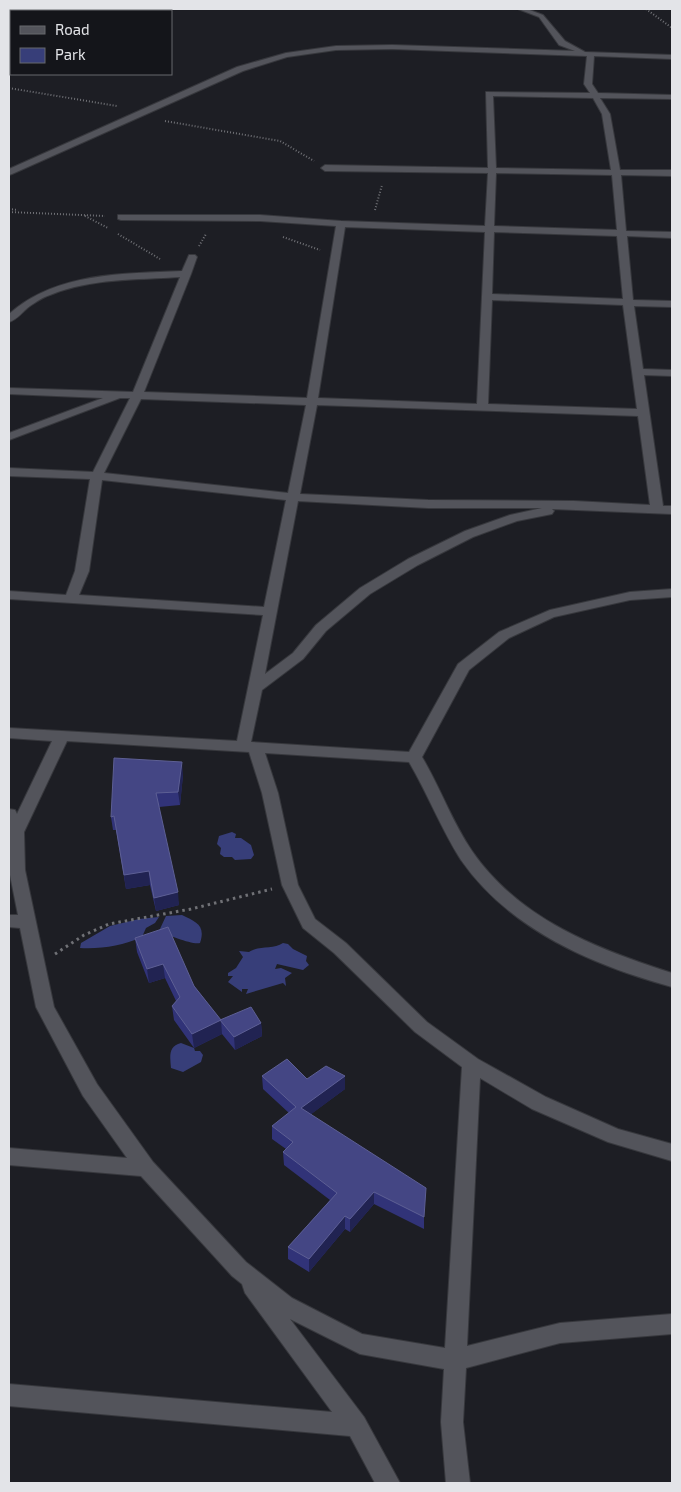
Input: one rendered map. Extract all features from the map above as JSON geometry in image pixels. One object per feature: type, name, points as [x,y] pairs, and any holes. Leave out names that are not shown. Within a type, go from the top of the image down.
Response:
[{"type":"street","points":[[521,9],[541,16],[562,43],[591,54]]},
{"type":"street","points":[[9,172],[240,69],[286,55],[336,48],[365,47],[672,57]]},
{"type":"street","points":[[591,54],[588,84],[606,114],[616,172],[628,302],[657,508]]},
{"type":"street","points":[[482,406],[486,297],[491,228],[492,172],[489,94],[672,97]]},
{"type":"street","points":[[325,168],[492,172],[672,173]]},
{"type":"street","points":[[120,217],[260,218],[341,224],[672,235]]},
{"type":"street","points":[[341,224],[312,401],[255,688],[249,747],[270,793],[290,885],[309,923],[340,948],[421,1028],[470,1064],[538,1103],[614,1136],[672,1152]]},
{"type":"street","points":[[71,599],[82,570],[97,476],[136,395],[192,257]]},
{"type":"street","points":[[9,319],[32,300],[59,287],[186,274]]},
{"type":"street","points":[[486,297],[672,304]]},
{"type":"street","points":[[639,372],[672,373]]},
{"type":"street","points":[[9,391],[645,413]]},
{"type":"street","points":[[9,437],[121,394]]},
{"type":"street","points":[[9,472],[97,476],[293,497],[428,504],[574,505],[672,510]]},
{"type":"street","points":[[255,688],[298,656],[321,628],[365,591],[413,562],[469,534],[514,518],[574,505]]},
{"type":"street","points":[[414,757],[463,666],[504,635],[550,614],[630,596],[672,593]]},
{"type":"street","points":[[9,595],[271,611]]},
{"type":"street","points":[[9,733],[414,757]]},
{"type":"street","points":[[16,832],[62,736]]},
{"type":"street","points":[[414,757],[467,855],[498,894],[540,925],[585,950],[672,980]]},
{"type":"street","points":[[9,814],[16,832],[18,922],[36,960],[45,1007],[90,1090],[146,1168],[239,1269],[356,1425],[388,1483]]},
{"type":"street","points":[[458,1483],[452,1422],[470,1064]]},
{"type":"street","points":[[9,1157],[146,1168]]},
{"type":"street","points":[[239,1269],[284,1305],[360,1344],[455,1360],[560,1333],[672,1324]]},
{"type":"street","points":[[9,1395],[356,1425]]},
{"type":"path","points":[[646,9],[672,28]]},
{"type":"path","points":[[373,224],[377,202],[387,170]]},
{"type":"path","points":[[9,210],[120,217]]},
{"type":"path","points":[[85,216],[168,263],[172,275]]},
{"type":"path","points":[[277,235],[336,254]]},
{"type":"path","points":[[36,960],[60,953],[84,935],[109,924],[191,909],[290,885]]},
{"type":"green space","points":[[232,832],[236,834],[235,838],[241,838],[251,845],[254,855],[251,859],[235,860],[232,857],[224,857],[220,854],[221,848],[217,844],[219,836]]},
{"type":"green space","points":[[182,915],[195,922],[201,928],[202,937],[200,943],[186,941],[159,931],[166,916]]},
{"type":"green space","points":[[159,917],[155,923],[146,928],[142,937],[127,943],[96,948],[80,948],[81,943],[110,926],[139,919]]},
{"type":"green space","points":[[283,943],[288,944],[293,949],[307,956],[306,961],[309,965],[303,970],[277,964],[275,969],[281,968],[292,973],[285,978],[286,986],[283,983],[246,994],[248,989],[242,989],[242,992],[228,982],[233,976],[228,976],[228,973],[236,968],[243,957],[239,951],[249,952]]},
{"type":"green space","points":[[181,1043],[194,1048],[195,1051],[200,1051],[203,1055],[201,1062],[183,1072],[171,1068],[170,1060],[172,1049]]},
{"type":"building","points":[[114,758],[182,762],[178,792],[156,793],[178,892],[154,898],[149,871],[124,875],[114,816],[111,817]]},
{"type":"building","points":[[168,927],[194,986],[221,1020],[192,1034],[172,1006],[180,997],[163,964],[147,969],[135,938]]},
{"type":"building","points":[[251,1007],[261,1023],[234,1037],[220,1020]]},
{"type":"building","points":[[287,1059],[307,1079],[326,1066],[345,1076],[301,1108],[426,1188],[424,1217],[374,1192],[350,1219],[345,1216],[309,1259],[288,1247],[337,1193],[283,1152],[293,1142],[272,1126],[296,1107],[262,1076]]}]
